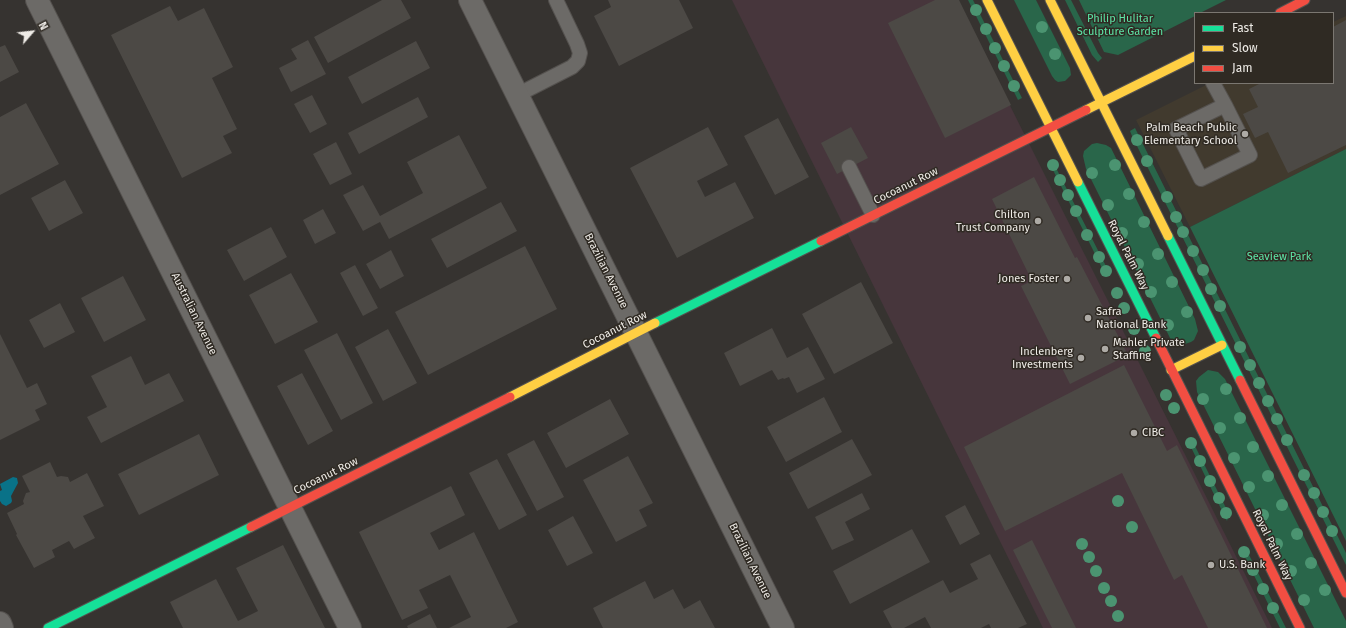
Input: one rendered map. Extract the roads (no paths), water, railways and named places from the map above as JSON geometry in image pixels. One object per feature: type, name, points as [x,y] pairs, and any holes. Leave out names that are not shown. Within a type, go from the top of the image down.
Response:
[{"type":"main road","name":"Royal Palm Way","points":[[987,0],[1300,628]]},
{"type":"main road","points":[[1050,0],[1100,103],[1346,593]]},
{"type":"main road","points":[[1282,12],[1305,0]]},
{"type":"main road","name":"Cocoanut Row","points":[[48,628],[428,439],[636,332],[1194,56]]},
{"type":"main road","points":[[1171,370],[1222,345]]},
{"type":"street","name":"Australian Avenue","points":[[37,0],[350,628]]},
{"type":"street","name":"Brazilian Avenue","points":[[470,0],[783,628]]},
{"type":"street","points":[[0,623],[2,628]]},
{"type":"lane","points":[[517,95],[572,67],[578,61],[580,53],[577,44],[556,0]]},
{"type":"lane","points":[[1214,84],[1225,105],[1250,155],[1202,180],[1176,129],[1225,105]]},
{"type":"lane","points":[[849,167],[873,215]]},
{"type":"water","points":[[13,477],[17,478],[18,483],[11,496],[11,503],[6,506],[0,501],[0,491],[2,490],[0,484]]},
{"type":"place","name":"Palm Beach Public Elementary School","points":[[1245,134]]},
{"type":"place","name":"Chilton Trust Company","points":[[1038,221]]},
{"type":"place","name":"Jones Foster","points":[[1067,279]]},
{"type":"place","name":"Safra National Bank","points":[[1088,318]]},
{"type":"place","name":"Mahler Private Staffing","points":[[1105,349]]},
{"type":"place","name":"Inclenberg Investments","points":[[1081,358]]},
{"type":"place","name":"CIBC","points":[[1134,433]]},
{"type":"place","name":"U.S. Bank","points":[[1211,565]]},
{"type":"park label","name":"Philip Hulitar Sculpture Garden","points":[[1120,25]]},
{"type":"park label","name":"Seaview Park","points":[[1279,257]]}]
